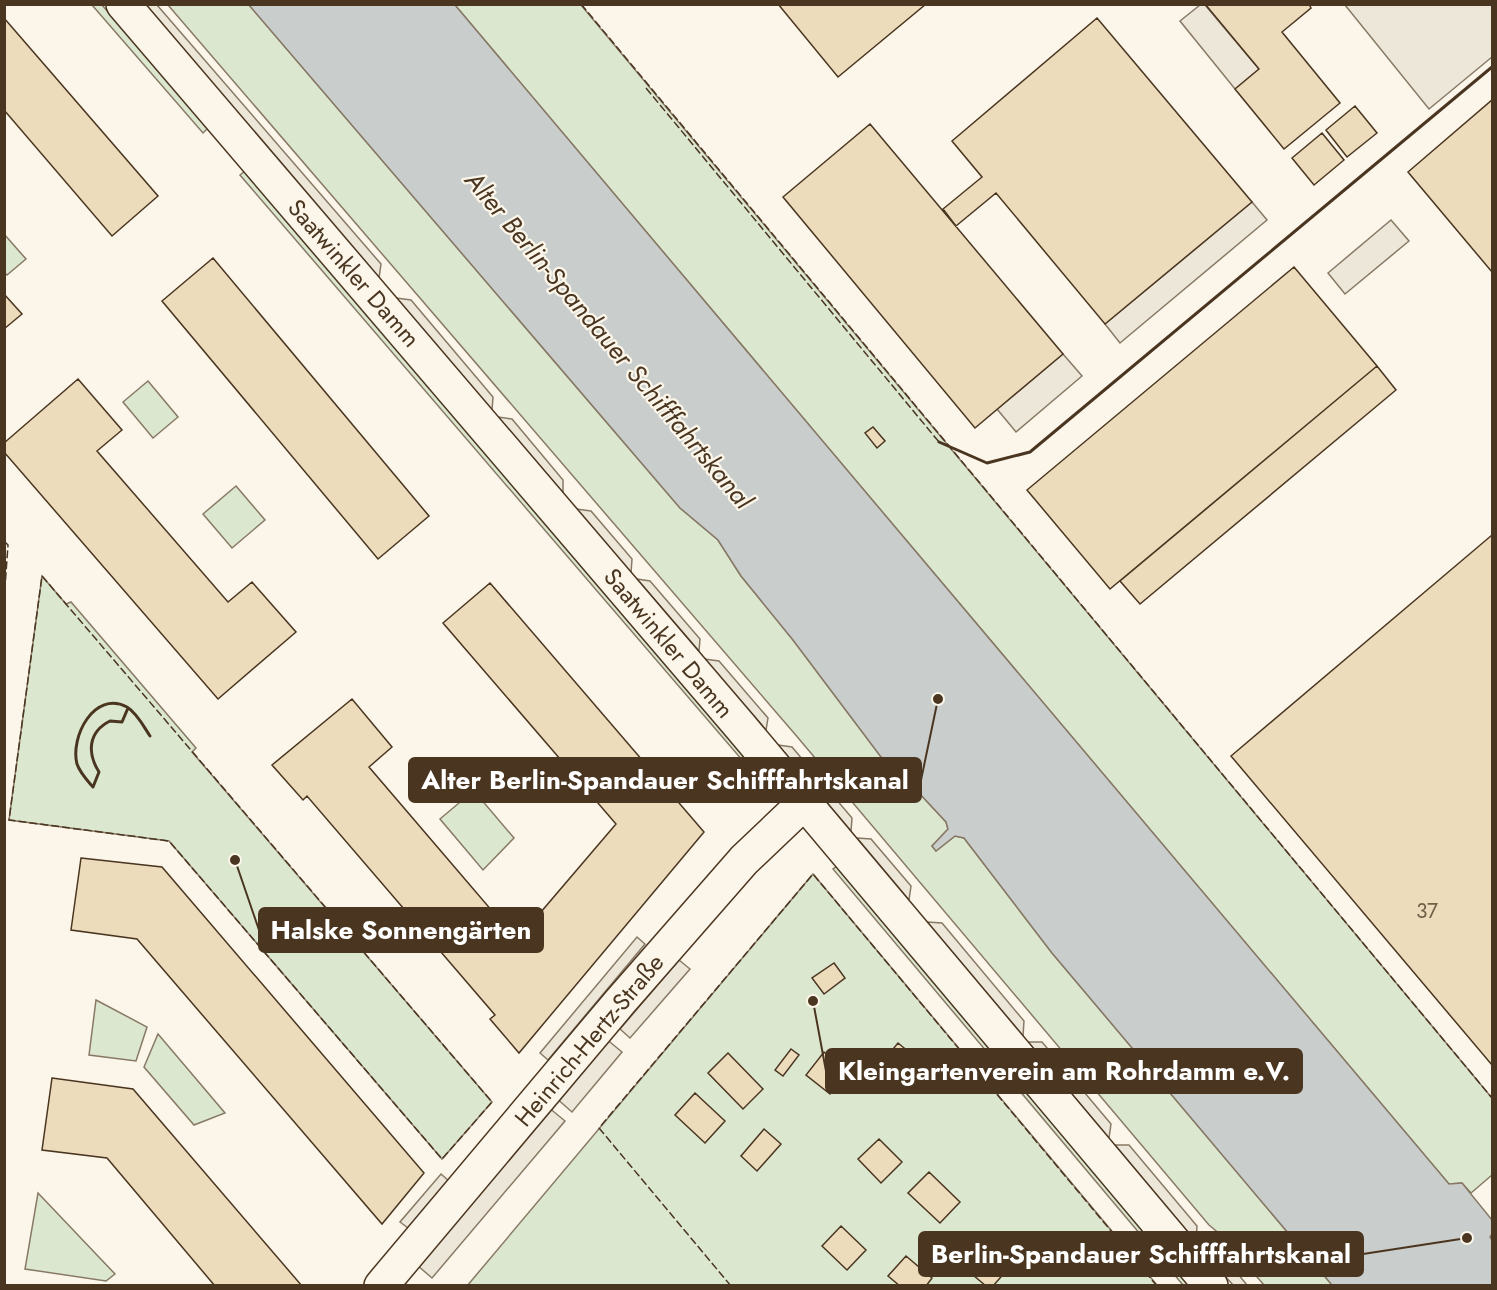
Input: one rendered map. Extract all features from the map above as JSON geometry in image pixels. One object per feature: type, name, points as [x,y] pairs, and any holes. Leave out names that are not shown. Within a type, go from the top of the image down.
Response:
[{"type":"main road","name":"Saatwinkler Damm","points":[[123,4],[805,802],[1211,1286]]},
{"type":"main road","name":"Heinrich-Hertz-Straße","points":[[381,1286],[536,1100],[712,896],[744,860],[805,802]]},
{"type":"green space","points":[[92,5],[102,5],[208,128],[203,133]]},
{"type":"green space","points":[[168,5],[249,5],[680,508],[718,540],[741,576],[793,640],[881,757],[892,764],[946,822],[948,829],[932,846],[936,851],[955,836],[964,838],[1052,953],[1332,1285],[1264,1285],[1221,1235],[1209,1225],[794,733]]},
{"type":"green space","points":[[455,5],[581,5],[1492,1098],[1492,1175],[1471,1193],[1462,1183],[1449,1184]]},
{"type":"green space","points":[[245,171],[746,756],[743,761],[240,175]]},
{"type":"green space","points":[[4,234],[26,259],[7,275],[5,273]]},
{"type":"green space","points":[[148,381],[178,417],[153,438],[123,402]]},
{"type":"green space","points":[[236,486],[265,520],[232,548],[203,514]]},
{"type":"green space","points":[[42,576],[66,604],[71,602],[196,748],[192,752],[492,1102],[442,1159],[169,841],[9,820]]},
{"type":"green space","points":[[452,765],[514,838],[483,870],[440,819],[459,803],[439,777]]},
{"type":"green space","points":[[839,865],[1192,1285],[1183,1285],[833,869]]},
{"type":"green space","points":[[813,874],[1157,1285],[467,1286]]},
{"type":"green space","points":[[96,1000],[147,1027],[136,1061],[89,1055]]},
{"type":"green space","points":[[158,1034],[225,1113],[194,1125],[144,1067]]},
{"type":"green space","points":[[38,1193],[115,1274],[106,1281],[25,1269]]},
{"type":"shaded area","points":[[143,5],[157,5],[381,264],[379,278]]},
{"type":"shaded area","points":[[1200,5],[1205,5],[1259,69],[1235,89],[1180,21]]},
{"type":"shaded area","points":[[1345,5],[1492,5],[1492,57],[1429,109]]},
{"type":"shaded area","points":[[1252,202],[1267,220],[1120,343],[1105,324]]},
{"type":"shaded area","points":[[1391,220],[1409,241],[1345,294],[1328,273]]},
{"type":"shaded area","points":[[396,298],[411,300],[493,397],[492,410]]},
{"type":"shaded area","points":[[1063,354],[1082,376],[1016,432],[997,409]]},
{"type":"shaded area","points":[[498,417],[512,419],[563,480],[563,493]]},
{"type":"shaded area","points":[[576,509],[591,511],[632,559],[631,573]]},
{"type":"shaded area","points":[[637,579],[650,581],[700,639],[699,651]]},
{"type":"shaded area","points":[[704,659],[719,661],[768,718],[766,730]]},
{"type":"shaded area","points":[[778,745],[792,747],[852,818],[851,831]]},
{"type":"shaded area","points":[[857,838],[871,839],[911,886],[909,900]]},
{"type":"shaded area","points":[[927,922],[942,923],[1024,1021],[1023,1036]]},
{"type":"shaded area","points":[[637,937],[645,944],[548,1060],[540,1053]]},
{"type":"shaded area","points":[[679,960],[690,969],[630,1038],[620,1029]]},
{"type":"shaded area","points":[[605,1038],[622,1052],[572,1112],[555,1097]]},
{"type":"shaded area","points":[[1028,1042],[1042,1042],[1111,1124],[1109,1138]]},
{"type":"shaded area","points":[[548,1107],[565,1121],[432,1278],[417,1265]]},
{"type":"shaded area","points":[[1115,1145],[1129,1145],[1197,1226],[1196,1242]]},
{"type":"shaded area","points":[[441,1174],[449,1181],[408,1228],[400,1222]]},
{"type":"shaded area","points":[[1203,1251],[1219,1251],[1247,1285],[1233,1285]]},
{"type":"water","name":"Alter Berlin-Spandauer Schifffahrtskanal","points":[[249,5],[455,5],[1449,1184],[1462,1183],[1492,1220],[1490,1237],[1492,1240],[1492,1285],[1332,1285],[1052,953],[964,838],[955,836],[936,851],[932,846],[948,829],[946,822],[892,764],[881,757],[793,640],[741,576],[718,540],[680,508]]},
{"type":"building","points":[[778,4],[926,4],[838,77]]},
{"type":"building","points":[[1205,4],[1309,4],[1311,8],[1282,32],[1340,103],[1284,149],[1235,89],[1259,69]]},
{"type":"building","points":[[4,18],[158,196],[112,236],[4,110]]},
{"type":"building","points":[[1097,18],[1252,202],[1105,324],[996,193],[956,226],[943,209],[982,177],[952,141]]},
{"type":"building","points":[[1492,100],[1492,272],[1408,172]]},
{"type":"building","points":[[1355,106],[1377,133],[1347,157],[1326,130]]},
{"type":"building","points":[[870,124],[1063,354],[975,428],[783,197]]},
{"type":"building","points":[[1322,133],[1344,160],[1314,185],[1292,158]]},
{"type":"building","points":[[213,258],[429,516],[378,559],[162,301]]},
{"type":"building","points":[[1294,267],[1377,366],[1110,589],[1027,490]]},
{"type":"building","points":[[4,294],[22,314],[4,329]]},
{"type":"building","points":[[1377,366],[1396,390],[1140,604],[1120,581]]},
{"type":"building","points":[[78,379],[122,430],[97,451],[228,602],[252,582],[296,632],[218,699],[4,452],[4,443]]},
{"type":"building","points":[[873,427],[885,441],[877,448],[865,433]]},
{"type":"building","points":[[1492,535],[1492,1065],[1231,756]]},
{"type":"building","points":[[490,583],[704,832],[519,1053],[490,1019],[495,1015],[307,796],[303,800],[272,765],[352,699],[392,747],[369,767],[517,940],[616,824],[443,623]]},
{"type":"building","points":[[81,858],[162,867],[424,1173],[382,1224],[137,939],[71,930]]},
{"type":"building","points":[[834,963],[845,978],[824,994],[812,978]]},
{"type":"building","points":[[898,1043],[914,1056],[891,1084],[875,1071]]},
{"type":"building","points":[[791,1049],[799,1055],[783,1076],[775,1070]]},
{"type":"building","points":[[824,1052],[848,1071],[830,1094],[806,1075]]},
{"type":"building","points":[[728,1053],[763,1089],[743,1109],[708,1073]]},
{"type":"building","points":[[52,1078],[133,1089],[302,1286],[215,1286],[107,1158],[42,1150]]},
{"type":"building","points":[[695,1093],[725,1121],[705,1143],[675,1115]]},
{"type":"building","points":[[764,1129],[781,1144],[757,1171],[741,1156]]},
{"type":"building","points":[[879,1139],[902,1162],[881,1183],[858,1159]]},
{"type":"building","points":[[929,1172],[960,1202],[940,1223],[908,1193]]},
{"type":"building","points":[[841,1226],[866,1250],[847,1270],[822,1246]]},
{"type":"building","points":[[991,1242],[1014,1262],[993,1286],[986,1286],[967,1270]]},
{"type":"building","points":[[906,1256],[932,1278],[926,1286],[900,1286],[888,1276]]},
{"type":"fence","points":[[581,4],[1492,1098]]},
{"type":"fence","points":[[646,88],[939,442]]},
{"type":"fence","points":[[4,541],[8,545],[4,601]]},
{"type":"fence","points":[[42,576],[492,1102],[442,1159],[169,841],[9,820],[42,576]]},
{"type":"fence","points":[[731,1286],[599,1128],[813,874],[1157,1286]]},
{"type":"wall","points":[[939,442],[987,463],[1030,452],[1492,67]]},
{"type":"wall","points":[[128,708],[122,722],[110,721],[97,731],[94,737],[91,750],[99,772],[93,787],[84,776],[77,764],[77,741],[87,719],[95,710],[115,703],[127,707],[137,716],[150,736]]},
{"type":"place","name":"Alter Berlin-Spandauer Schifffahrtskanal","points":[[938,699]]},
{"type":"place","name":"Halske Sonnengärten","points":[[235,860]]},
{"type":"place","name":"Kleingartenverein am Rohrdamm e.V.","points":[[813,1001]]},
{"type":"place","name":"Berlin-Spandauer Schifffahrtskanal","points":[[1467,1238]]}]
